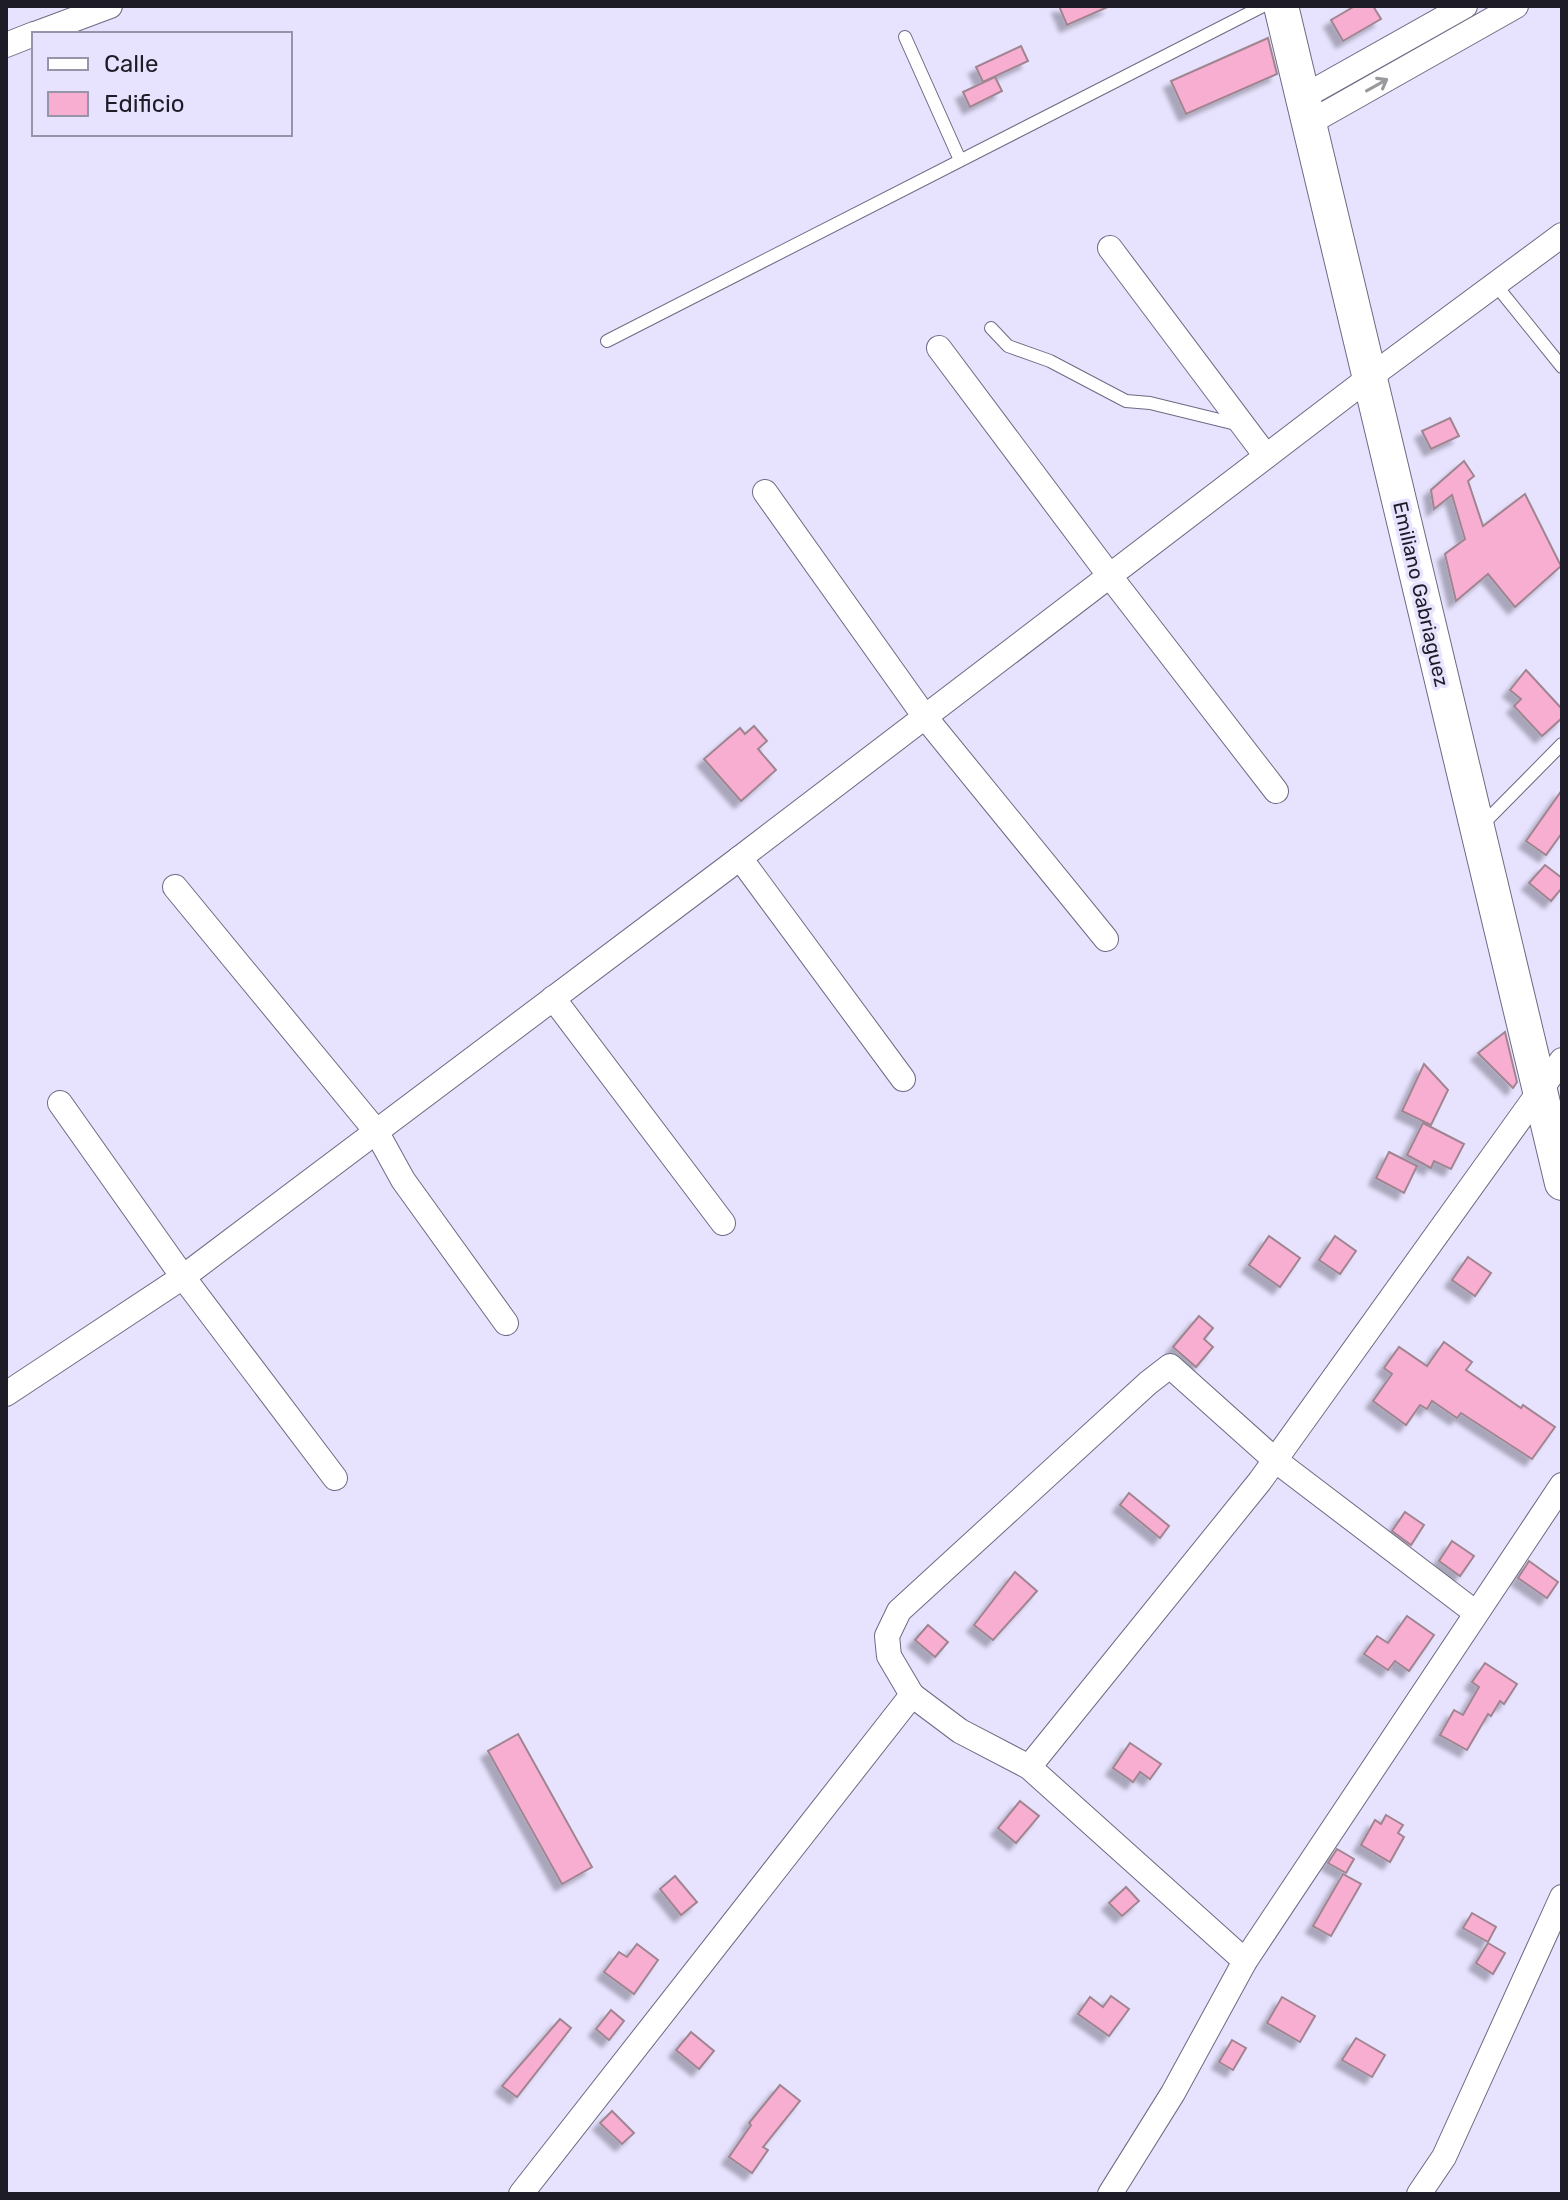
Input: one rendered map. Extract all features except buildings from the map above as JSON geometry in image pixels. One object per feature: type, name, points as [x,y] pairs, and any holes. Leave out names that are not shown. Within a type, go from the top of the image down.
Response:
[{"type":"main road","name":"Emiliano Gabriaguez","points":[[1281,6],[1562,1183]]},
{"type":"street","points":[[39,32],[110,6]]},
{"type":"street","points":[[1306,110],[1465,6]]},
{"type":"street","points":[[1306,110],[1516,6]]},
{"type":"street","points":[[6,45],[32,35]]},
{"type":"street","points":[[6,1394],[183,1277],[740,858],[1370,377],[1562,235]]},
{"type":"street","points":[[1110,248],[1266,456]]},
{"type":"street","points":[[939,348],[1276,791]]},
{"type":"street","points":[[765,492],[925,717],[1106,939]]},
{"type":"street","points":[[740,858],[903,1079]]},
{"type":"street","points":[[175,887],[376,1131],[403,1180],[506,1323]]},
{"type":"street","points":[[553,998],[723,1223]]},
{"type":"street","points":[[1029,1767],[1260,1481],[1562,1060]]},
{"type":"street","points":[[60,1103],[183,1277],[335,1478]]},
{"type":"street","points":[[1245,1961],[1029,1767],[960,1731],[912,1695],[889,1656],[887,1636],[899,1611],[1170,1366],[1275,1460],[1476,1613]]},
{"type":"street","points":[[1110,2194],[1173,2093],[1245,1961],[1562,1485]]},
{"type":"street","points":[[521,2194],[912,1695]]},
{"type":"street","points":[[1419,2194],[1444,2157],[1562,1897]]},
{"type":"lane","points":[[607,341],[1263,6]]},
{"type":"lane","points":[[905,37],[960,160]]},
{"type":"lane","points":[[1495,284],[1562,367]]},
{"type":"lane","points":[[991,328],[1008,346],[1050,361],[1126,401],[1150,403],[1244,425]]},
{"type":"lane","points":[[1477,829],[1562,744]]}]
